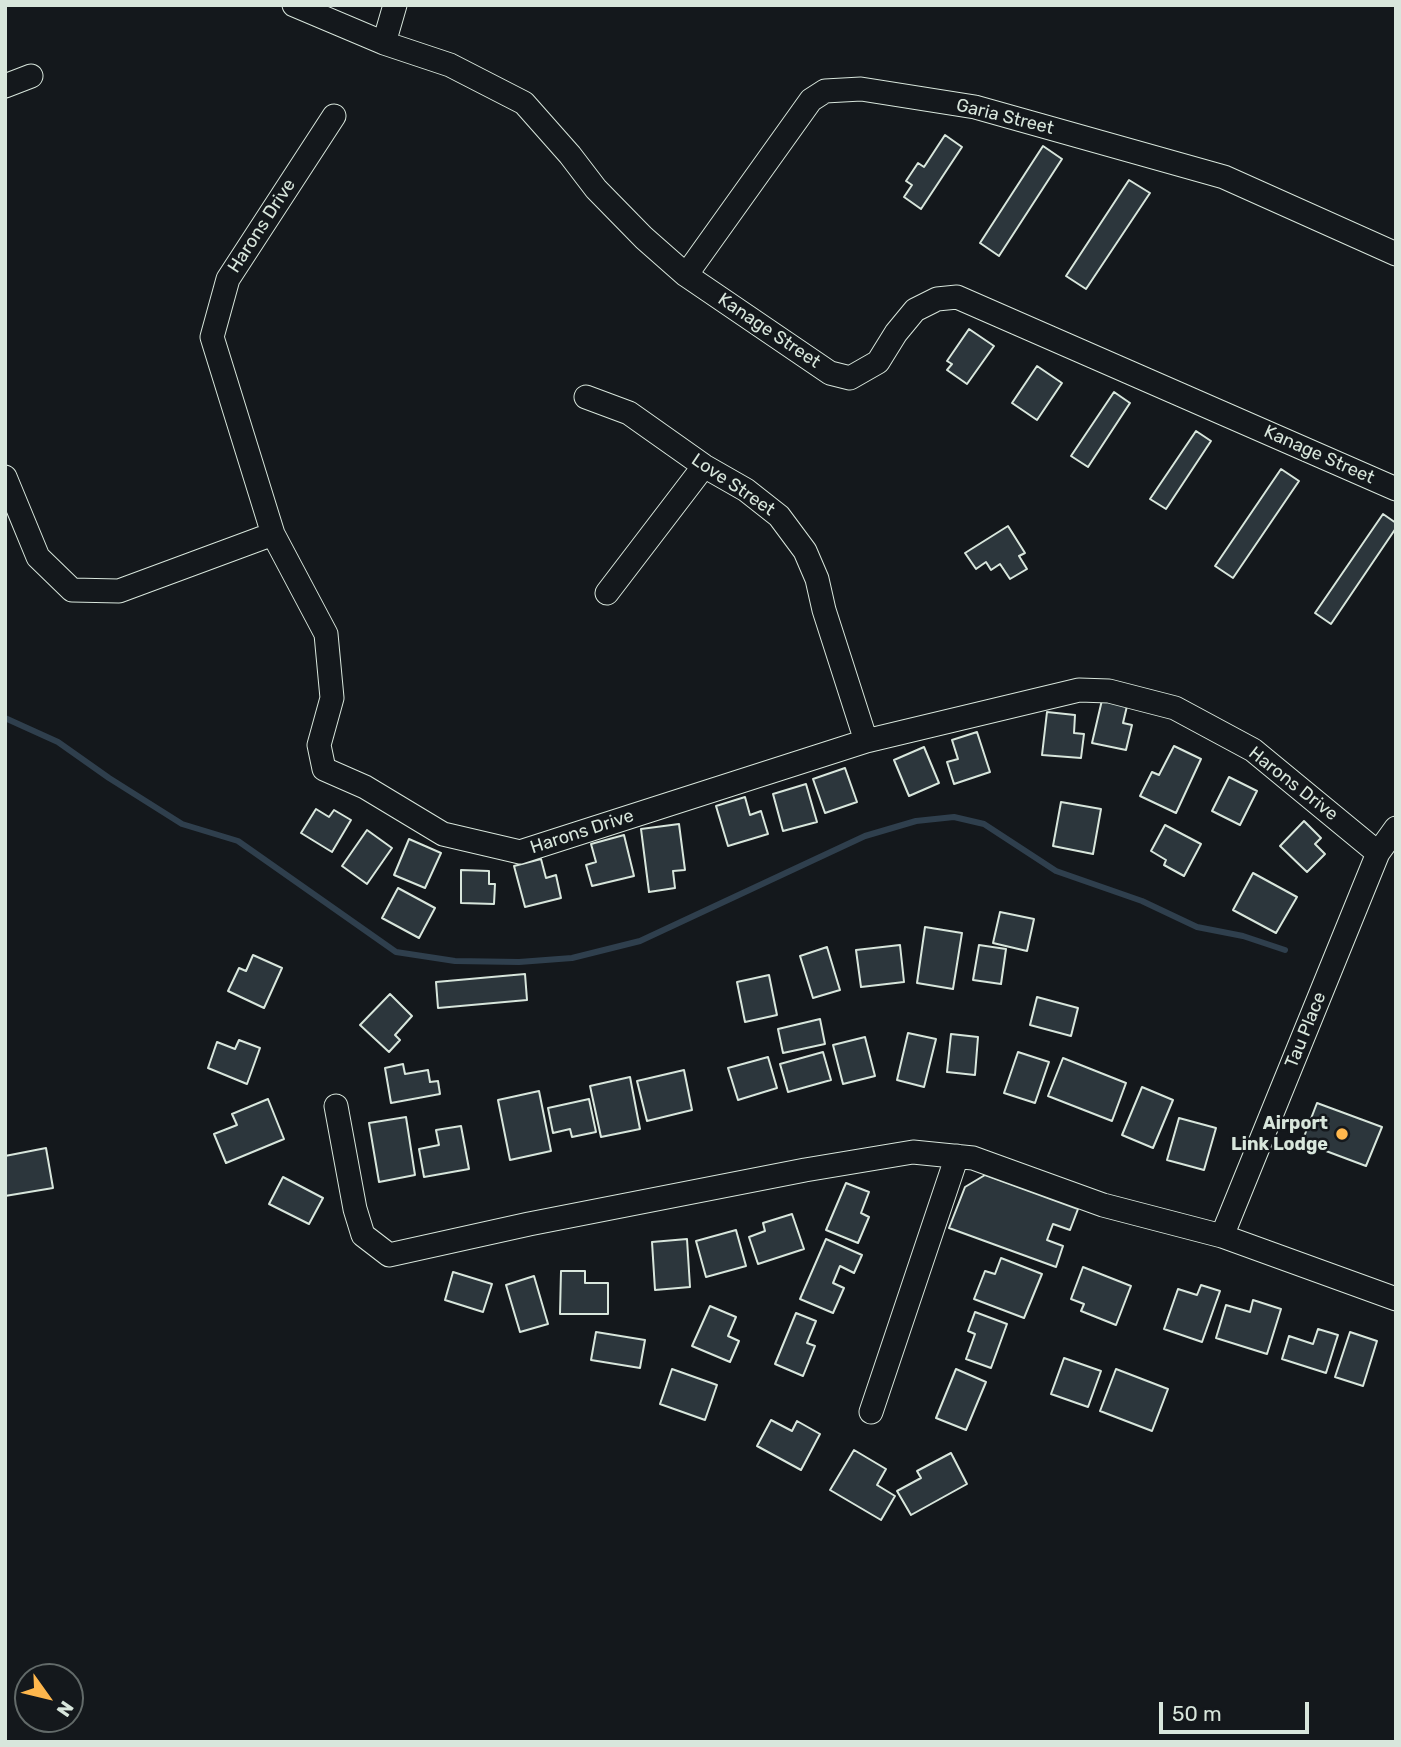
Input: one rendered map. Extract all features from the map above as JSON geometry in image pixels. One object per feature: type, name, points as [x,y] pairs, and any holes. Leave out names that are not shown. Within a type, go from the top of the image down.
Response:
[{"type":"street","name":"Kanage Street","points":[[294,5],[384,43],[450,65],[524,103],[596,189],[686,275],[830,373],[850,378],[878,362],[896,333],[915,310],[937,299],[957,297],[1396,489]]},
{"type":"street","points":[[384,43],[395,5]]},
{"type":"street","points":[[5,86],[31,76]]},
{"type":"street","name":"Garia Street","points":[[686,275],[811,100],[825,91],[861,89],[975,107],[1224,177],[1396,254]]},
{"type":"street","name":"Harons Drive","points":[[334,116],[228,279],[212,337],[273,534],[326,634],[332,698],[319,745],[324,769],[365,787],[443,834],[520,852],[866,741],[1079,690],[1109,691],[1175,708],[1253,750],[1378,853]]},
{"type":"street","name":"Love Street","points":[[586,397],[629,413],[704,466],[746,490],[779,516],[805,551],[817,579],[824,610],[866,741]]},
{"type":"street","points":[[607,593],[704,466]]},
{"type":"street","points":[[5,477],[38,557],[72,590],[119,591],[273,534]]},
{"type":"street","name":"Tau Place","points":[[1222,1236],[1378,853],[1396,828]]},
{"type":"street","points":[[336,1106],[355,1209],[363,1234],[389,1255],[529,1224],[805,1170],[913,1152],[973,1158],[1103,1205],[1222,1236],[1396,1299]]},
{"type":"street","points":[[871,1412],[957,1156]]},
{"type":"building","points":[[945,135],[962,147],[921,209],[904,197],[912,185],[906,181],[918,163],[924,167]]},
{"type":"building","points":[[1043,146],[1062,159],[999,256],[980,243]]},
{"type":"building","points":[[1129,180],[1150,193],[1086,289],[1066,276]]},
{"type":"building","points":[[969,329],[994,346],[967,384],[947,370],[952,364],[947,361]]},
{"type":"building","points":[[1037,366],[1062,383],[1037,420],[1012,403]]},
{"type":"building","points":[[1114,392],[1130,403],[1088,467],[1071,456]]},
{"type":"building","points":[[1196,431],[1211,441],[1166,509],[1150,499]]},
{"type":"building","points":[[1281,469],[1299,481],[1233,578],[1215,566]]},
{"type":"building","points":[[1383,514],[1396,523],[1396,528],[1331,624],[1315,613]]},
{"type":"building","points":[[1008,526],[1025,553],[1019,556],[1027,569],[1010,579],[1000,564],[991,570],[986,562],[976,569],[965,553]]},
{"type":"building","points":[[1102,700],[1127,706],[1123,723],[1132,725],[1126,750],[1092,743]]},
{"type":"building","points":[[1047,712],[1075,715],[1074,733],[1084,734],[1081,758],[1042,755]]},
{"type":"building","points":[[977,732],[990,772],[954,784],[947,762],[958,759],[952,740]]},
{"type":"building","points":[[1174,746],[1201,759],[1176,813],[1140,796],[1152,772],[1159,775]]},
{"type":"building","points":[[924,747],[939,783],[909,796],[894,760]]},
{"type":"building","points":[[845,768],[857,802],[825,813],[813,779]]},
{"type":"building","points":[[1229,777],[1257,791],[1240,825],[1212,811]]},
{"type":"building","points":[[806,784],[817,822],[783,831],[773,794]]},
{"type":"building","points":[[745,797],[750,815],[761,811],[768,834],[728,846],[716,806]]},
{"type":"building","points":[[1061,802],[1101,809],[1093,854],[1053,846]]},
{"type":"building","points":[[316,809],[329,817],[334,810],[351,820],[332,852],[301,833]]},
{"type":"building","points":[[1304,821],[1321,838],[1315,844],[1325,854],[1307,872],[1280,846]]},
{"type":"building","points":[[679,824],[685,870],[673,871],[675,888],[649,892],[641,829]]},
{"type":"building","points":[[1165,825],[1201,844],[1184,876],[1164,865],[1166,860],[1151,851]]},
{"type":"building","points":[[367,830],[392,848],[367,884],[342,866]]},
{"type":"building","points":[[624,835],[634,876],[592,886],[586,865],[596,862],[591,844]]},
{"type":"building","points":[[409,839],[441,853],[425,888],[394,875]]},
{"type":"building","points":[[541,859],[546,878],[556,875],[561,898],[525,907],[514,866]]},
{"type":"building","points":[[461,870],[489,871],[489,884],[495,884],[494,904],[461,903]]},
{"type":"building","points":[[1253,873],[1297,897],[1276,933],[1233,910]]},
{"type":"building","points":[[398,888],[435,908],[419,938],[382,918]]},
{"type":"building","points":[[1000,912],[1034,919],[1027,951],[993,943]]},
{"type":"building","points":[[925,927],[962,933],[953,989],[917,983]]},
{"type":"building","points":[[900,945],[904,982],[861,987],[856,950]]},
{"type":"building","points":[[979,945],[1006,949],[1001,984],[973,980]]},
{"type":"building","points":[[827,947],[840,990],[813,998],[800,956]]},
{"type":"building","points":[[253,955],[282,968],[264,1008],[228,991],[239,968],[246,971]]},
{"type":"building","points":[[525,974],[527,1000],[438,1008],[436,982]]},
{"type":"building","points":[[769,975],[777,1015],[745,1022],[737,982]]},
{"type":"building","points":[[390,994],[412,1016],[395,1035],[400,1040],[389,1052],[360,1025]]},
{"type":"building","points":[[1037,997],[1078,1008],[1071,1036],[1030,1025]]},
{"type":"building","points":[[820,1019],[825,1044],[783,1053],[778,1029]]},
{"type":"building","points":[[908,1033],[936,1039],[924,1087],[897,1080]]},
{"type":"building","points":[[951,1034],[978,1037],[975,1075],[947,1072]]},
{"type":"building","points":[[865,1037],[875,1076],[843,1084],[833,1045]]},
{"type":"building","points":[[239,1040],[260,1048],[247,1084],[208,1068],[217,1042],[235,1049]]},
{"type":"building","points":[[823,1052],[831,1080],[788,1092],[780,1064]]},
{"type":"building","points":[[1018,1052],[1049,1062],[1035,1103],[1004,1093]]},
{"type":"building","points":[[768,1057],[777,1088],[738,1100],[728,1068]]},
{"type":"building","points":[[1063,1058],[1126,1083],[1112,1121],[1048,1096]]},
{"type":"building","points":[[403,1064],[405,1074],[428,1070],[430,1082],[438,1081],[440,1094],[391,1103],[385,1068]]},
{"type":"building","points":[[684,1070],[692,1110],[647,1121],[637,1081]]},
{"type":"building","points":[[630,1077],[640,1129],[601,1137],[590,1086]]},
{"type":"building","points":[[1142,1087],[1173,1100],[1153,1148],[1122,1135]]},
{"type":"building","points":[[539,1091],[551,1151],[510,1160],[498,1100]]},
{"type":"building","points":[[268,1099],[284,1139],[226,1163],[214,1134],[237,1125],[232,1114]]},
{"type":"building","points":[[589,1099],[596,1132],[572,1137],[570,1129],[553,1133],[548,1108]]},
{"type":"building","name":"Airport Link Lodge","points":[[1317,1103],[1382,1127],[1366,1166],[1302,1142]]},
{"type":"building","points":[[406,1117],[415,1175],[379,1182],[369,1123]]},
{"type":"building","points":[[1179,1118],[1216,1128],[1204,1170],[1167,1160]]},
{"type":"building","points":[[461,1126],[469,1169],[424,1177],[419,1149],[439,1145],[436,1130]]},
{"type":"building","points":[[46,1148],[53,1188],[5,1196],[5,1156]]},
{"type":"building","points":[[985,1175],[1078,1209],[1070,1230],[1053,1224],[1047,1240],[1063,1246],[1056,1267],[949,1228],[965,1187]]},
{"type":"building","points":[[283,1177],[323,1198],[309,1224],[269,1204]]},
{"type":"building","points":[[846,1183],[869,1192],[861,1213],[869,1217],[858,1243],[826,1230]]},
{"type":"building","points":[[792,1214],[804,1249],[758,1264],[749,1237],[765,1231],[763,1223]]},
{"type":"building","points":[[736,1230],[746,1266],[706,1277],[696,1241]]},
{"type":"building","points":[[687,1239],[690,1287],[655,1290],[652,1242]]},
{"type":"building","points":[[826,1239],[862,1255],[854,1273],[840,1266],[833,1283],[844,1288],[833,1313],[800,1299]]},
{"type":"building","points":[[1001,1258],[1042,1274],[1024,1318],[974,1299],[985,1271],[995,1274]]},
{"type":"building","points":[[1083,1267],[1131,1286],[1116,1325],[1081,1311],[1084,1304],[1071,1299]]},
{"type":"building","points":[[561,1271],[585,1271],[585,1283],[608,1283],[608,1314],[560,1314]]},
{"type":"building","points":[[453,1272],[492,1284],[483,1312],[445,1300]]},
{"type":"building","points":[[534,1276],[548,1324],[520,1332],[506,1285]]},
{"type":"building","points":[[1201,1285],[1220,1291],[1202,1342],[1164,1329],[1178,1289],[1197,1295]]},
{"type":"building","points":[[1253,1300],[1281,1309],[1267,1354],[1216,1338],[1226,1305],[1250,1312]]},
{"type":"building","points":[[710,1306],[736,1317],[728,1336],[739,1341],[730,1362],[692,1346]]},
{"type":"building","points":[[975,1312],[1007,1324],[991,1368],[966,1359],[975,1334],[968,1331]]},
{"type":"building","points":[[796,1313],[816,1321],[807,1343],[815,1346],[803,1376],[775,1364]]},
{"type":"building","points":[[1318,1329],[1338,1335],[1326,1373],[1282,1359],[1289,1336],[1313,1344]]},
{"type":"building","points":[[596,1332],[645,1340],[640,1368],[591,1360]]},
{"type":"building","points":[[1350,1332],[1377,1341],[1363,1386],[1335,1377]]},
{"type":"building","points":[[1064,1358],[1101,1371],[1088,1407],[1051,1394]]},
{"type":"building","points":[[672,1369],[717,1385],[705,1420],[660,1404]]},
{"type":"building","points":[[956,1369],[986,1382],[966,1430],[936,1418]]},
{"type":"building","points":[[1116,1369],[1168,1389],[1152,1431],[1100,1411]]},
{"type":"building","points":[[771,1420],[792,1431],[797,1421],[820,1434],[801,1470],[757,1446]]},
{"type":"building","points":[[854,1450],[886,1469],[877,1485],[895,1496],[881,1520],[830,1490]]},
{"type":"building","points":[[951,1453],[967,1484],[911,1515],[897,1491],[921,1478],[917,1471]]},
{"type":"waterway","points":[[5,718],[58,742],[182,824],[238,841],[396,952],[455,961],[519,962],[572,958],[640,941],[865,836],[916,821],[954,817],[984,824],[1056,871],[1142,901],[1197,927],[1243,936],[1285,950]]},
{"type":"place","name":"Airport Link Lodge","points":[[1342,1134]]}]
